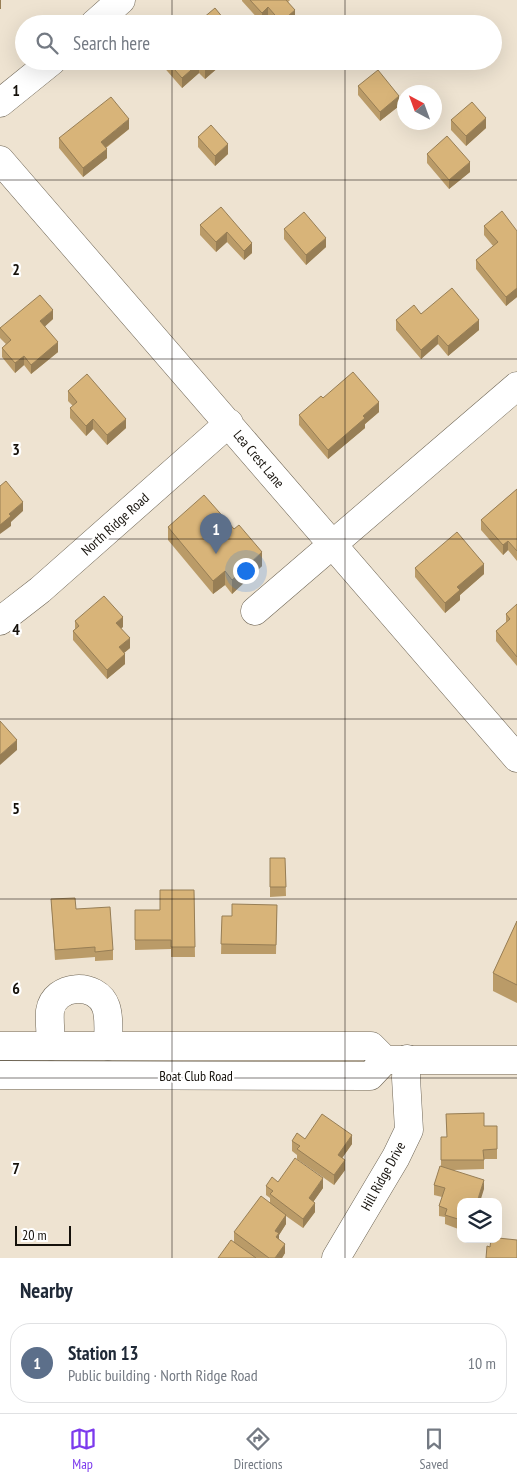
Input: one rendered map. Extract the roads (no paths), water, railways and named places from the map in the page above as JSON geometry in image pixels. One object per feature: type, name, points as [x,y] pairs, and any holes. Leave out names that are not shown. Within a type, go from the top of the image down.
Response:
[{"type":"street","points":[[104,15],[120,0]]},
{"type":"street","points":[[0,103],[41,70]]},
{"type":"street","name":"Lea Crest Lane","points":[[0,160],[517,758]]},
{"type":"street","points":[[255,611],[517,386]]},
{"type":"street","name":"North Ridge Road","points":[[0,621],[40,590],[228,423]]},
{"type":"street","points":[[51,1046],[50,1009],[56,999],[66,991],[78,988],[89,990],[106,1006],[108,1046]]},
{"type":"street","points":[[0,1046],[371,1046],[396,1060],[517,1060]]},
{"type":"street","name":"Boat Club Road","points":[[0,1075],[370,1076],[396,1060]]},
{"type":"street","name":"Hill Ridge Drive","points":[[336,1258],[396,1157],[408,1130],[406,1078],[396,1060]]},
{"type":"place","name":"Station 13","points":[[216,554]]}]
